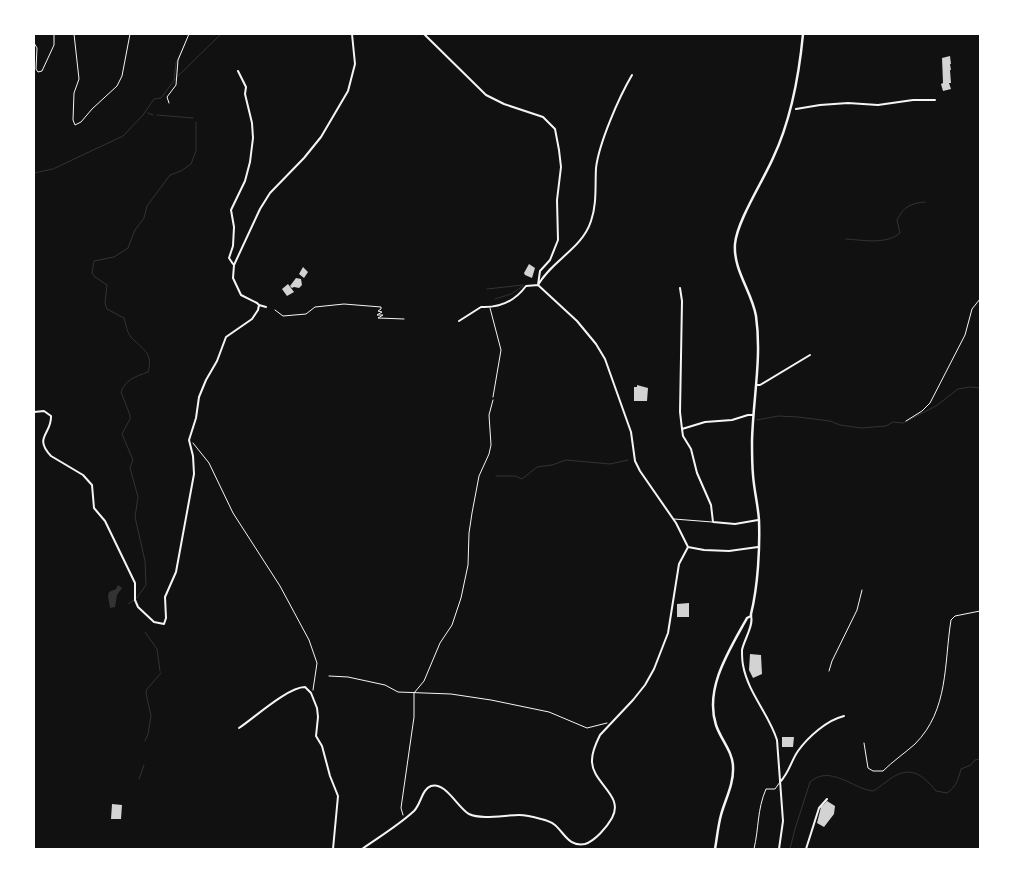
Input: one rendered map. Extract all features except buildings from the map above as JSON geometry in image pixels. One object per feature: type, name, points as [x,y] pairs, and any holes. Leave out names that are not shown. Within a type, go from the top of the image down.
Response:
[{"type":"street","points":[[266,307],[241,295],[233,278],[234,265],[260,209],[270,193],[313,148],[343,102],[355,64],[352,34]]},
{"type":"street","points":[[424,34],[486,94],[504,104],[539,114],[550,122],[555,130],[560,167],[557,200],[558,240],[550,260],[540,270],[538,285]]},
{"type":"street","points":[[780,849],[783,821],[778,740],[764,710],[749,685],[743,666],[742,650],[752,621],[758,547],[759,520],[753,472],[753,415],[757,385],[756,317],[736,261],[736,240],[742,221],[774,156],[785,125],[795,92],[802,34]]},
{"type":"street","points":[[234,265],[229,258],[233,246],[234,227],[231,210],[245,181],[253,138],[252,123],[245,94],[246,87],[238,72]]},
{"type":"street","points":[[538,285],[547,270],[585,236],[592,221],[596,199],[596,167],[622,91],[632,76]]},
{"type":"street","points":[[796,109],[848,103],[878,105],[913,100],[935,100]]},
{"type":"street","points":[[460,321],[481,306],[490,308],[511,301],[526,286],[538,285],[577,321],[596,344],[605,359],[631,432],[635,462],[673,519],[688,548]]},
{"type":"street","points":[[680,288],[682,300],[680,412],[683,436],[691,449],[697,473],[711,506],[713,522],[735,524],[759,520]]},
{"type":"street","points":[[34,412],[44,411],[51,416],[51,424],[43,440],[46,451],[50,456],[83,475],[92,486],[94,508],[105,521],[135,583],[135,600],[138,607],[154,622],[164,624],[166,622],[165,596],[176,572],[190,498],[194,464],[189,440],[196,418],[199,397],[206,380],[217,362],[226,337],[252,319],[259,305]]},
{"type":"street","points":[[757,385],[810,355]]},
{"type":"street","points":[[682,429],[705,422],[732,420],[753,415]]},
{"type":"street","points":[[688,548],[729,551],[758,547]]},
{"type":"street","points":[[362,849],[417,808],[428,788],[434,786],[442,788],[469,814],[480,816],[520,815],[537,818],[554,824],[569,842],[579,844],[590,842],[607,824],[615,812],[612,797],[596,774],[592,761],[595,745],[600,735],[610,723],[645,685],[662,652],[672,615],[676,575],[681,558],[688,548]]},
{"type":"street","points":[[715,849],[720,818],[733,776],[733,765],[731,755],[719,734],[715,720],[714,694],[718,678],[730,651],[747,618],[751,616]]},
{"type":"street","points":[[239,728],[281,698],[302,686],[306,687],[313,696],[318,713],[316,736],[324,752],[328,770],[338,796],[333,849]]},
{"type":"street","points":[[780,782],[785,777],[798,751],[814,734],[844,716]]},
{"type":"street","points":[[806,849],[820,808],[827,799]]},
{"type":"lane","points":[[490,308],[501,350],[494,396]]},
{"type":"lane","points":[[673,519],[713,522]]},
{"type":"lane","points":[[829,671],[857,610],[862,590]]},
{"type":"lane","points":[[754,849],[761,800],[766,789],[775,789],[780,782]]},
{"type":"path","points":[[34,43],[37,48],[36,69],[38,72],[42,71],[54,45],[54,34]]},
{"type":"path","points":[[75,34],[78,79],[74,93],[73,120],[75,125],[81,122],[119,82],[122,76],[130,34]]},
{"type":"path","points":[[169,103],[167,97],[177,81],[178,60],[190,34]]},
{"type":"path","points":[[906,421],[922,411],[930,403],[965,335],[972,309],[980,299]]},
{"type":"path","points":[[275,310],[283,316],[306,314],[315,307],[360,304],[381,307],[378,311],[382,312],[377,315],[384,315],[378,318],[404,319]]},
{"type":"path","points":[[405,818],[401,808],[414,717],[414,693],[424,680],[440,643],[452,625],[462,598],[468,565],[469,533],[479,476],[491,445],[488,427],[494,396]]},
{"type":"path","points":[[189,440],[206,458],[233,513],[280,586],[308,640],[317,663],[313,696]]},
{"type":"path","points":[[864,743],[868,768],[876,772],[882,771],[916,743],[939,708],[946,671],[951,620],[955,616],[980,611]]},
{"type":"path","points":[[329,676],[348,677],[385,685],[398,692],[451,694],[491,700],[549,712],[587,728],[610,723]]},
{"type":"shaded area","points":[[118,585],[122,588],[117,595],[115,607],[110,608],[109,592],[116,589]]},
{"type":"waterway","points":[[178,76],[221,34]]},
{"type":"waterway","points":[[174,80],[176,63],[185,44]]},
{"type":"waterway","points":[[34,173],[53,169],[123,136],[143,115],[154,99],[161,98],[176,78]]},
{"type":"waterway","points":[[148,113],[153,115]]},
{"type":"waterway","points":[[157,115],[193,118]]},
{"type":"waterway","points":[[136,599],[146,585],[145,561],[135,517],[138,497],[130,468],[133,460],[122,434],[130,419],[130,415],[121,392],[128,381],[148,372],[149,360],[146,352],[130,335],[124,318],[107,309],[105,303],[107,285],[92,273],[94,261],[114,257],[128,248],[135,230],[144,218],[147,206],[170,175],[181,171],[191,164],[196,151],[196,122]]},
{"type":"waterway","points":[[846,239],[874,241],[894,237],[900,233],[897,220],[902,212],[916,203],[925,202]]},
{"type":"waterway","points":[[487,289],[523,285]]},
{"type":"waterway","points":[[495,299],[511,294],[523,286]]},
{"type":"waterway","points":[[757,420],[778,416],[830,421],[840,425],[861,428],[886,426],[893,422],[903,423],[936,406],[958,389],[980,388]]},
{"type":"waterway","points":[[496,476],[515,476],[522,479],[537,467],[552,465],[566,460],[610,464],[628,460]]},
{"type":"waterway","points":[[128,604],[134,600]]},
{"type":"waterway","points":[[145,632],[157,649],[160,671]]},
{"type":"waterway","points":[[145,741],[151,716],[146,693],[147,689],[161,673]]},
{"type":"waterway","points":[[790,849],[810,782],[818,777],[833,776],[873,791],[900,773],[907,772],[919,775],[936,791],[947,793],[956,783],[961,769],[980,759]]},
{"type":"waterway","points":[[139,779],[144,765]]}]
